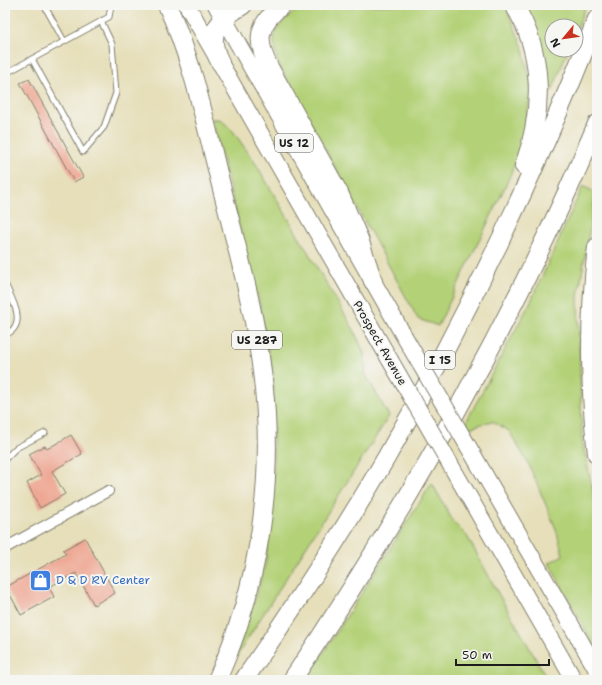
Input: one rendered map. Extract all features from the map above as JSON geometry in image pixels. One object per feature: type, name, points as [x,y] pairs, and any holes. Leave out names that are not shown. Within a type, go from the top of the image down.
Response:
[{"type":"highway","name":"US 287","points":[[167,5],[184,47],[207,128],[252,316],[266,400],[267,470],[259,540],[245,602],[217,680]]},
{"type":"highway","name":"Prospect Avenue","points":[[187,5],[574,680]]},
{"type":"highway","points":[[220,62],[215,49],[214,38],[219,11],[243,5]]},
{"type":"highway","points":[[282,5],[269,16],[263,24],[260,38],[263,52],[269,67],[339,193],[359,238],[373,281]]},
{"type":"highway","points":[[472,298],[527,157],[538,113],[539,89],[533,53],[522,19],[514,5]]},
{"type":"highway","name":"Prospect Avenue","points":[[219,11],[404,336],[597,670]]},
{"type":"highway","name":"I 15","points":[[244,680],[310,581],[363,497],[410,416],[472,298],[531,175],[597,19]]},
{"type":"highway","points":[[292,680],[384,538],[455,414],[536,260],[597,124]]},
{"type":"highway","points":[[597,247],[592,296],[590,350],[592,404],[597,454]]},
{"type":"street","points":[[5,548],[108,491]]},
{"type":"lane","points":[[44,5],[64,42]]},
{"type":"lane","points":[[5,69],[10,71],[109,17],[111,5]]},
{"type":"lane","points":[[32,59],[83,152],[104,127],[116,93],[112,44],[101,21]]},
{"type":"lane","points":[[5,284],[17,311],[18,322],[12,332],[5,335]]},
{"type":"lane","points":[[5,459],[16,448],[45,432]]},
{"type":"green space","points":[[304,5],[505,5],[522,45],[531,84],[525,140],[506,185],[438,326],[418,319],[278,63],[274,44],[276,32],[284,21]]},
{"type":"green space","points":[[522,5],[586,5],[581,18],[544,18],[544,58],[565,58],[552,91],[546,88],[543,56]]},
{"type":"green space","points":[[212,119],[220,119],[233,131],[256,164],[354,330],[364,353],[366,375],[389,416],[233,662],[246,628],[266,561],[273,487],[273,376],[259,302]]},
{"type":"green space","points":[[583,186],[596,193],[578,297],[582,440],[597,511],[597,651],[549,563],[563,555],[556,529],[529,465],[509,431],[492,421],[469,428],[466,422],[531,301]]},
{"type":"green space","points":[[432,483],[454,523],[467,536],[548,680],[306,680]]},
{"type":"building","points":[[29,79],[83,177],[74,182],[20,83]]},
{"type":"building","points":[[71,435],[82,454],[52,471],[65,494],[40,508],[27,483],[41,475],[29,454],[45,446],[47,449]]},
{"type":"building","name":"D & D RV Center","points":[[85,538],[115,593],[94,605],[76,573],[49,587],[54,597],[21,615],[6,587],[66,554],[63,550]]},
{"type":"place","name":"D & D RV Center","points":[[41,580]]}]
